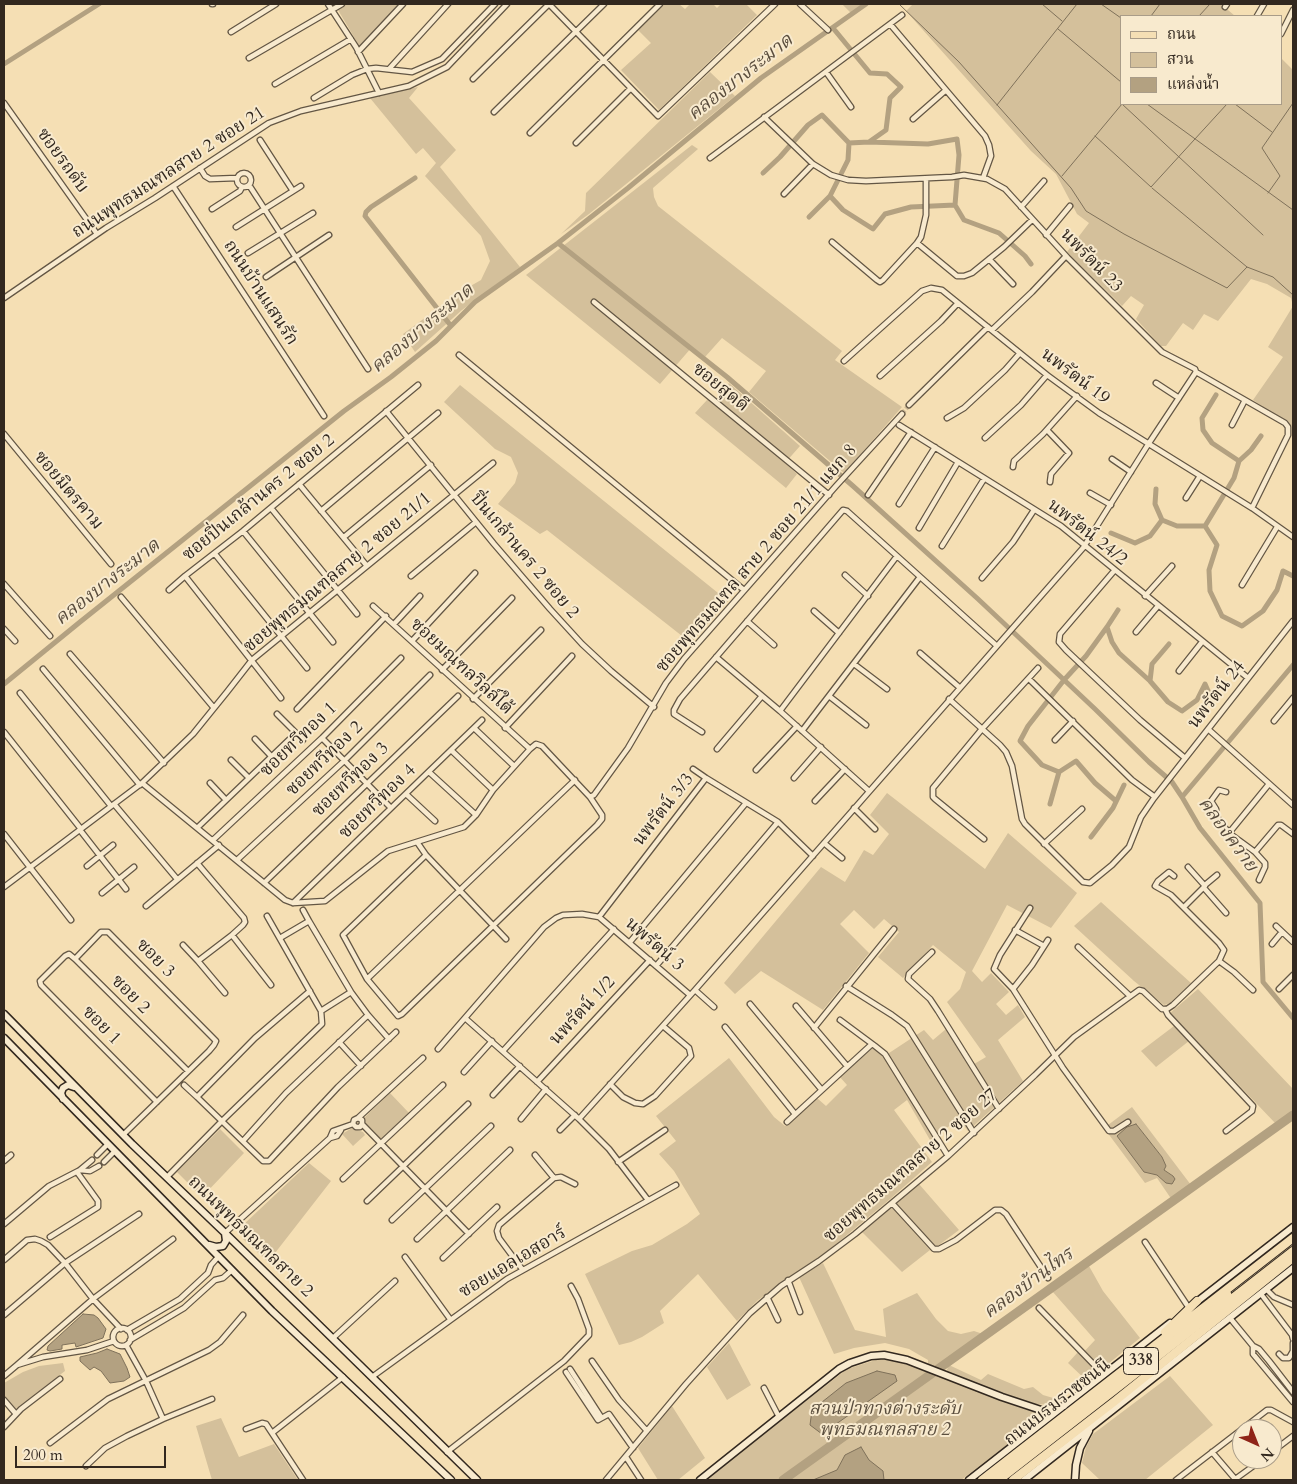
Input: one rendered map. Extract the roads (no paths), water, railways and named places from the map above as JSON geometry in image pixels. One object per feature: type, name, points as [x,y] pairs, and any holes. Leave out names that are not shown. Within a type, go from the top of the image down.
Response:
[{"type":"main road","name":"ถนนพุทธมณฑลสาย 2","points":[[4,1014],[75,1088],[226,1233],[477,1480]]},
{"type":"main road","name":"ถนนพุทธมณฑลสาย 2","points":[[4,1038],[232,1270],[451,1480]]},
{"type":"main road","points":[[64,1101],[61,1093],[63,1088],[68,1085],[75,1088]]},
{"type":"main road","name":"338","points":[[969,1480],[1293,1227]]},
{"type":"main road","points":[[208,1245],[223,1246],[226,1241],[226,1233]]},
{"type":"main road","name":"ถนนบรมราชชนนี","points":[[982,1480],[1293,1238]]},
{"type":"main road","name":"338","points":[[988,1480],[1293,1242]]},
{"type":"main road","name":"338","points":[[999,1480],[1293,1250]]},
{"type":"main road","name":"ถนนบรมราชชนนี","points":[[1013,1480],[1293,1258]]},
{"type":"main road","name":"338","points":[[1024,1480],[1293,1268]]},
{"type":"main road","points":[[1134,1361],[1198,1301]]},
{"type":"main road","points":[[1150,1373],[1214,1330]]},
{"type":"main road","points":[[700,1480],[839,1369],[860,1359],[884,1355],[907,1360],[921,1367],[1044,1411],[1064,1406]]},
{"type":"main road","points":[[1075,1480],[1080,1448],[1093,1426]]},
{"type":"street","points":[[231,32],[276,4]]},
{"type":"street","points":[[328,4],[351,39],[379,93]]},
{"type":"street","points":[[248,58],[342,4]]},
{"type":"street","points":[[358,52],[402,4]]},
{"type":"street","points":[[389,69],[448,4]]},
{"type":"street","points":[[314,98],[352,75],[367,69],[412,72],[442,59],[495,4]]},
{"type":"street","name":"ถนนพุทธมณฑลสาย 2 ซอย 21","points":[[5,296],[269,123],[286,115],[409,86],[447,67],[507,4]]},
{"type":"street","points":[[473,79],[549,4],[658,116],[775,4]]},
{"type":"street","points":[[494,112],[604,4]]},
{"type":"street","points":[[530,133],[660,4]]},
{"type":"street","points":[[800,4],[828,30]]},
{"type":"street","points":[[1258,15],[1264,4]]},
{"type":"street","points":[[1282,32],[1293,10]]},
{"type":"street","points":[[710,158],[902,15]]},
{"type":"street","points":[[890,24],[985,136],[991,156],[983,178]]},
{"type":"street","points":[[275,84],[351,39]]},
{"type":"street","points":[[826,72],[851,107]]},
{"type":"street","points":[[576,143],[630,88]]},
{"type":"street","points":[[913,120],[946,90]]},
{"type":"street","name":"ซอยรถดับ","points":[[4,103],[98,234]]},
{"type":"street","name":"นพรัตน์ 23","points":[[764,117],[813,164],[831,175],[848,180],[866,181],[926,179],[964,175],[983,178],[1005,189],[1046,235],[1148,340],[1166,355],[1194,369],[1196,372],[1285,423],[1288,435],[1252,508]]},
{"type":"street","points":[[260,140],[293,191]]},
{"type":"street","points":[[784,194],[813,164]]},
{"type":"street","points":[[200,168],[205,176],[210,179],[237,178],[242,173],[249,175],[251,179],[249,186]]},
{"type":"street","points":[[237,178],[238,184],[242,187]]},
{"type":"street","points":[[832,242],[880,282],[917,243],[924,229],[926,179]]},
{"type":"street","points":[[1021,207],[1044,181]]},
{"type":"street","name":"ถนนบ้านแสนรัก","points":[[173,186],[324,416]]},
{"type":"street","points":[[242,187],[249,186]]},
{"type":"street","points":[[249,186],[368,369]]},
{"type":"street","points":[[236,228],[301,186]]},
{"type":"street","points":[[212,209],[240,192],[242,187]]},
{"type":"street","points":[[1046,235],[1070,206]]},
{"type":"street","points":[[248,253],[313,213]]},
{"type":"street","points":[[917,243],[957,276],[964,276],[1004,247],[1032,220]]},
{"type":"street","points":[[266,277],[329,235]]},
{"type":"street","points":[[909,405],[1032,292],[1066,256]]},
{"type":"street","points":[[989,259],[1013,284]]},
{"type":"street","name":"นพรัตน์ 19","points":[[844,361],[922,291],[931,288],[942,290],[1047,375],[1105,418],[1149,443],[1292,535]]},
{"type":"street","name":"ซอยสุดดี","points":[[594,302],[829,495]]},
{"type":"street","points":[[880,376],[958,302]]},
{"type":"street","points":[[947,418],[964,408],[1005,370],[1020,353]]},
{"type":"street","points":[[459,355],[744,590]]},
{"type":"street","points":[[580,1118],[824,844],[1084,546],[1196,372]]},
{"type":"street","points":[[985,438],[1021,405],[1047,375]]},
{"type":"street","points":[[1156,383],[1180,398]]},
{"type":"street","name":"ซอยปิ่นเกล้านคร 2 ซอย 2","points":[[281,698],[185,576],[271,508],[418,384]]},
{"type":"street","points":[[1013,467],[1014,461],[1048,430],[1077,396]]},
{"type":"street","points":[[1232,425],[1245,400]]},
{"type":"street","name":"ปิ่นเกล้านคร 2 ซอย 2","points":[[386,411],[476,522],[582,644],[611,672],[654,707]]},
{"type":"street","points":[[321,511],[438,413]]},
{"type":"street","name":"ซอยพุทธมณฑล สาย 2 ซอย 21/1 แยก 8","points":[[590,797],[594,795],[613,771],[654,707],[666,683],[684,659],[902,414]]},
{"type":"street","name":"นพรัตน์ 24/2","points":[[899,425],[1061,526],[1248,678]]},
{"type":"street","points":[[1048,430],[1068,453],[1051,474],[1050,482]]},
{"type":"street","points":[[868,495],[911,432]]},
{"type":"street","name":"ซอยมิตรคาม","points":[[4,434],[111,564]]},
{"type":"street","points":[[899,504],[935,448]]},
{"type":"street","points":[[1112,459],[1131,472]]},
{"type":"street","points":[[919,528],[958,462]]},
{"type":"street","name":"ซอยพุทธมณฑลสาย 2 ซอย 21/1","points":[[4,887],[141,784],[184,744],[252,660],[493,463]]},
{"type":"street","points":[[344,537],[431,465]]},
{"type":"street","points":[[1186,498],[1200,476]]},
{"type":"street","points":[[942,546],[984,478]]},
{"type":"street","points":[[299,484],[367,566]]},
{"type":"street","points":[[1090,493],[1110,505]]},
{"type":"street","points":[[271,508],[357,614]]},
{"type":"street","points":[[702,732],[677,716],[674,710],[688,689],[843,510],[847,510],[997,646]]},
{"type":"street","points":[[982,578],[1013,542],[1034,510]]},
{"type":"street","points":[[411,576],[476,522]]},
{"type":"street","points":[[1242,585],[1277,527]]},
{"type":"street","points":[[243,531],[333,642]]},
{"type":"street","points":[[214,554],[307,668]]},
{"type":"street","points":[[780,711],[897,556]]},
{"type":"street","points":[[1145,596],[1172,566]]},
{"type":"street","points":[[1114,570],[1060,634],[1059,642],[1140,720],[1185,758]]},
{"type":"street","points":[[412,641],[475,573]]},
{"type":"street","points":[[845,575],[868,596]]},
{"type":"street","points":[[169,590],[185,576]]},
{"type":"street","points":[[802,731],[920,577]]},
{"type":"street","points":[[4,584],[50,636]]},
{"type":"street","points":[[394,624],[420,596]]},
{"type":"street","points":[[121,597],[214,708]]},
{"type":"street","points":[[442,670],[512,598]]},
{"type":"street","name":"ซอยมณฑลวิลล์ใต้","points":[[373,606],[530,749]]},
{"type":"street","points":[[1136,632],[1158,606]]},
{"type":"street","points":[[814,611],[840,633]]},
{"type":"street","points":[[297,709],[386,616]]},
{"type":"street","points":[[747,621],[774,645]]},
{"type":"street","name":"นพรัตน์ 24","points":[[949,699],[1006,752],[1014,774],[1022,818],[1031,831],[1083,882],[1092,882],[1129,846],[1141,817],[1155,797],[1293,621]]},
{"type":"street","points":[[4,629],[15,641]]},
{"type":"street","points":[[474,699],[541,630]]},
{"type":"street","points":[[1179,671],[1202,642]]},
{"type":"street","points":[[920,653],[959,687]]},
{"type":"street","points":[[70,654],[164,763]]},
{"type":"street","points":[[505,728],[572,656]]},
{"type":"street","points":[[716,657],[780,711],[869,792]]},
{"type":"street","name":"ซอยทวีทอง 1","points":[[213,840],[322,738],[401,658]]},
{"type":"street","points":[[854,664],[887,689]]},
{"type":"street","points":[[984,839],[935,799],[933,793],[936,784],[982,729],[1038,668]]},
{"type":"street","points":[[43,669],[141,784],[213,840],[285,900],[293,903],[325,901],[383,854],[464,827],[476,815],[493,790],[536,744],[542,746],[575,780],[602,815],[600,822],[578,845],[400,1016],[395,1014],[367,979],[343,937],[344,933],[426,855]]},
{"type":"street","name":"ซอยทวีทอง 2","points":[[237,860],[344,761],[430,675]]},
{"type":"street","points":[[1029,678],[1132,780],[1155,797]]},
{"type":"street","points":[[20,693],[177,879]]},
{"type":"street","name":"ซอยทวีทอง 3","points":[[264,883],[458,696]]},
{"type":"street","points":[[717,749],[762,696]]},
{"type":"street","points":[[829,696],[866,725]]},
{"type":"street","points":[[1274,721],[1293,698]]},
{"type":"street","points":[[277,714],[303,740]]},
{"type":"street","name":"ซอยทวีทอง 4","points":[[293,903],[482,720]]},
{"type":"street","points":[[1055,740],[1073,721]]},
{"type":"street","points":[[756,770],[796,726]]},
{"type":"street","points":[[474,728],[514,766]]},
{"type":"street","points":[[1208,729],[1293,805]]},
{"type":"street","points":[[4,732],[126,889]]},
{"type":"street","points":[[197,828],[296,733]]},
{"type":"street","points":[[255,738],[272,756]]},
{"type":"street","points":[[322,738],[391,808]]},
{"type":"street","points":[[794,778],[821,748]]},
{"type":"street","points":[[451,750],[493,790]]},
{"type":"street","points":[[231,760],[248,778]]},
{"type":"street","points":[[694,769],[706,778]]},
{"type":"street","points":[[815,801],[845,769]]},
{"type":"street","points":[[429,772],[476,815]]},
{"type":"street","name":"นพรัตน์ 3/3","points":[[599,917],[706,778],[778,822],[813,856]]},
{"type":"street","points":[[367,979],[575,780]]},
{"type":"street","points":[[210,783],[226,800]]},
{"type":"street","points":[[1230,833],[1269,784]]},
{"type":"street","points":[[1226,792],[1219,790],[1211,802],[1216,809],[1217,818],[1230,833],[1255,852],[1265,863],[1259,880]]},
{"type":"street","points":[[406,794],[435,821]]},
{"type":"street","points":[[630,942],[746,803]]},
{"type":"street","points":[[854,808],[875,829]]},
{"type":"street","points":[[1044,844],[1082,809]]},
{"type":"street","points":[[656,966],[778,822]]},
{"type":"street","points":[[1255,852],[1278,825],[1282,825],[1293,834]]},
{"type":"street","points":[[4,834],[71,920]]},
{"type":"street","points":[[416,842],[426,855],[506,939]]},
{"type":"street","points":[[824,844],[842,858]]},
{"type":"street","points":[[87,866],[113,845]]},
{"type":"street","points":[[146,906],[219,845]]},
{"type":"street","points":[[196,863],[244,918],[245,922],[232,936],[198,961]]},
{"type":"street","points":[[102,893],[134,867]]},
{"type":"street","points":[[1188,867],[1226,913]]},
{"type":"street","points":[[1078,947],[1130,996],[1140,990],[1162,1009],[1174,1005],[1219,961],[1224,949],[1184,907],[1166,892],[1155,886],[1158,880],[1169,872],[1174,876]]},
{"type":"street","points":[[1184,907],[1217,875]]},
{"type":"street","points":[[1030,908],[1015,930],[994,968],[1013,989],[1055,1055],[1109,1130],[1114,1131],[1128,1122]]},
{"type":"street","points":[[303,910],[351,992],[389,1039]]},
{"type":"street","points":[[438,1049],[544,927],[556,918],[571,914],[587,914],[599,917]]},
{"type":"street","points":[[167,1177],[319,1028],[323,1019],[321,1011],[267,916]]},
{"type":"street","name":"นพรัตน์ 3","points":[[599,917],[690,995]]},
{"type":"street","points":[[280,938],[309,921]]},
{"type":"street","points":[[1276,926],[1293,942]]},
{"type":"street","points":[[503,1051],[614,929]]},
{"type":"street","points":[[814,1028],[846,986],[894,929]]},
{"type":"street","points":[[1015,930],[1044,946]]},
{"type":"street","name":"ซอย 3","points":[[75,959],[101,932],[108,932],[216,1041],[188,1071]]},
{"type":"street","points":[[1272,944],[1282,932]]},
{"type":"street","points":[[232,936],[271,984]]},
{"type":"street","points":[[1013,989],[1048,940]]},
{"type":"street","points":[[183,945],[225,993]]},
{"type":"street","points":[[932,952],[909,974],[908,979],[930,999],[938,1010],[999,1109]]},
{"type":"street","name":"ซอย 1","points":[[75,959],[70,954],[66,954],[40,981],[41,985],[157,1102]]},
{"type":"street","name":"ซอย 2","points":[[75,959],[188,1071]]},
{"type":"street","name":"นพรัตน์ 1/2","points":[[537,1082],[650,960]]},
{"type":"street","points":[[1219,961],[1253,990]]},
{"type":"street","points":[[1279,989],[1293,975]]},
{"type":"street","points":[[846,986],[892,1014],[907,1026],[974,1132]]},
{"type":"street","points":[[694,990],[714,1007]]},
{"type":"street","points":[[197,1097],[241,1052],[310,991]]},
{"type":"street","points":[[321,1011],[351,992]]},
{"type":"street","name":"ซอยพุทธมณฑลสาย 2 ซอย 27","points":[[606,1480],[742,1321],[767,1297],[788,1280],[819,1262],[948,1156],[1074,1036],[1130,996]]},
{"type":"street","points":[[750,1004],[821,1090]]},
{"type":"street","points":[[796,1006],[846,1066]]},
{"type":"street","points":[[1166,1009],[1168,1015],[1253,1106],[1252,1111],[1226,1131]]},
{"type":"street","points":[[243,1142],[286,1093],[368,1015]]},
{"type":"street","points":[[465,1018],[580,1118],[600,1139],[648,1200]]},
{"type":"street","points":[[840,1020],[885,1054],[948,1156]]},
{"type":"street","points":[[610,1084],[623,1097],[635,1103],[643,1104],[655,1096],[691,1056],[689,1048],[663,1026]]},
{"type":"street","points":[[725,1027],[796,1114]]},
{"type":"street","points":[[184,1085],[263,1161],[269,1161],[338,1087],[396,1032]]},
{"type":"street","points":[[464,1072],[492,1041]]},
{"type":"street","points":[[339,1042],[361,1066]]},
{"type":"street","points":[[787,1122],[872,1044]]},
{"type":"street","points":[[226,1233],[330,1138],[337,1136],[341,1130],[353,1124],[354,1120],[422,1058]]},
{"type":"street","points":[[493,1095],[520,1066]]},
{"type":"street","points":[[123,1135],[188,1071]]},
{"type":"street","points":[[343,1179],[443,1084]]},
{"type":"street","points":[[521,1119],[546,1089]]},
{"type":"street","points":[[367,1201],[468,1104]]},
{"type":"street","points":[[560,1130],[575,1115]]},
{"type":"street","points":[[358,1118],[362,1120],[362,1124],[469,1234]]},
{"type":"street","points":[[353,1124],[358,1128],[362,1124]]},
{"type":"street","points":[[392,1220],[491,1126]]},
{"type":"street","points":[[618,1162],[665,1130]]},
{"type":"street","points":[[4,1224],[49,1186],[79,1171],[108,1144]]},
{"type":"street","points":[[417,1240],[510,1150]]},
{"type":"street","points":[[104,1162],[115,1151]]},
{"type":"street","points":[[4,1161],[11,1154]]},
{"type":"street","points":[[535,1155],[554,1178]]},
{"type":"street","points":[[79,1171],[90,1171],[99,1166]]},
{"type":"street","points":[[50,1237],[98,1207],[98,1202],[79,1171]]},
{"type":"street","points":[[522,1269],[499,1238],[497,1231],[499,1225],[554,1178],[561,1177],[575,1184]]},
{"type":"street","name":"ซอยแอลเอสอาร์","points":[[372,1377],[522,1269],[676,1184]]},
{"type":"street","points":[[892,1202],[934,1249],[939,1249],[956,1240],[995,1210],[1001,1210],[1006,1214],[1048,1278]]},
{"type":"street","points":[[444,1258],[497,1207]]},
{"type":"street","points":[[4,1315],[65,1263],[138,1214]]},
{"type":"street","points":[[4,1260],[27,1240],[35,1239],[48,1245],[121,1329]]},
{"type":"street","points":[[4,1376],[94,1300],[173,1240]]},
{"type":"street","points":[[1144,1242],[1189,1308]]},
{"type":"street","points":[[219,1256],[210,1265],[208,1273],[180,1299],[127,1330],[115,1331],[114,1341],[119,1346],[126,1345],[130,1340],[184,1308],[215,1280],[223,1278],[232,1270]]},
{"type":"street","points":[[404,1257],[450,1319]]},
{"type":"street","points":[[208,1273],[215,1280]]},
{"type":"street","points":[[788,1280],[800,1312]]},
{"type":"street","points":[[333,1338],[395,1281]]},
{"type":"street","points":[[447,1452],[564,1361],[589,1335],[589,1329],[571,1286]]},
{"type":"street","points":[[1264,1291],[1293,1306]]},
{"type":"street","points":[[1264,1291],[1293,1339]]},
{"type":"street","points":[[767,1297],[778,1320]]},
{"type":"street","points":[[1039,1308],[1104,1375]]},
{"type":"street","points":[[50,1443],[108,1400],[209,1350],[220,1342],[243,1315]]},
{"type":"street","points":[[1230,1318],[1253,1346],[1259,1349],[1293,1392]]},
{"type":"street","points":[[127,1330],[130,1340]]},
{"type":"street","points":[[17,1365],[43,1357],[87,1350],[114,1341]]},
{"type":"street","points":[[1279,1354],[1283,1358],[1288,1358],[1293,1352],[1293,1343]]},
{"type":"street","points":[[126,1345],[146,1381],[163,1419]]},
{"type":"street","points":[[1253,1346],[1253,1354],[1293,1402]]},
{"type":"street","points":[[1262,1364],[1268,1360]]},
{"type":"street","points":[[592,1361],[619,1400],[647,1431]]},
{"type":"street","points":[[568,1371],[598,1420],[609,1414],[632,1448]]},
{"type":"street","points":[[272,1433],[343,1377]]},
{"type":"street","points":[[4,1427],[16,1414],[60,1379]]},
{"type":"street","points":[[764,1388],[779,1417]]},
{"type":"street","points":[[4,1400],[16,1414]]},
{"type":"street","points":[[86,1466],[105,1448],[163,1419],[212,1400]]},
{"type":"street","points":[[1176,1480],[1266,1410],[1271,1410],[1293,1422]]},
{"type":"street","points":[[246,1429],[264,1423],[268,1426],[303,1480]]},
{"type":"street","points":[[1282,1444],[1293,1436]]},
{"type":"street","points":[[1212,1452],[1235,1480],[1249,1469]]},
{"type":"street","points":[[626,1457],[641,1480]]},
{"type":"water","points":[[1136,1124],[1162,1157],[1166,1166],[1164,1170],[1175,1179],[1172,1184],[1166,1183],[1157,1175],[1144,1172],[1117,1136],[1127,1127]]},
{"type":"water","points":[[83,1314],[94,1315],[98,1318],[106,1329],[103,1338],[76,1347],[75,1343],[62,1345],[62,1349],[47,1350],[48,1346]]},
{"type":"water","points":[[107,1349],[120,1354],[130,1377],[124,1381],[110,1383],[101,1371],[94,1367],[90,1370],[80,1361],[80,1357]]},
{"type":"water","points":[[877,1371],[895,1375],[897,1381],[822,1434],[810,1425],[812,1410],[846,1383]]},
{"type":"water","points":[[861,1447],[869,1460],[883,1471],[884,1480],[813,1480],[837,1470],[845,1455]]},
{"type":"waterway","points":[[4,64],[99,4]]},
{"type":"waterway","name":"คลองบางระมาด","points":[[4,684],[344,411],[436,341],[475,302],[558,243],[761,78],[866,4]]},
{"type":"waterway","points":[[899,4],[959,62],[1071,188],[1086,211],[1124,234],[1227,288],[1247,267],[1273,277],[1293,295]]},
{"type":"waterway","points":[[1042,4],[1062,21]]},
{"type":"waterway","points":[[997,105],[1077,4]]},
{"type":"waterway","points":[[1101,4],[1120,17]]},
{"type":"waterway","points":[[1152,15],[1160,4]]},
{"type":"waterway","points":[[1200,15],[1210,4]]},
{"type":"waterway","points":[[763,173],[808,125],[822,115],[849,143],[869,142],[886,130],[890,98],[901,87],[887,74],[870,73],[833,28]]},
{"type":"waterway","points":[[1058,29],[1120,81]]},
{"type":"waterway","points":[[1268,193],[1280,176],[1262,148],[1293,103]]},
{"type":"waterway","points":[[1062,176],[1121,105]]},
{"type":"waterway","points":[[1123,105],[1263,235]]},
{"type":"waterway","points":[[1148,105],[1293,210]]},
{"type":"waterway","points":[[1095,136],[1151,187],[1226,105]]},
{"type":"waterway","points":[[1236,105],[1272,132]]},
{"type":"waterway","points":[[869,142],[928,144],[957,139],[959,155],[955,205],[964,220],[999,233],[1025,256],[1031,264]]},
{"type":"waterway","points":[[830,196],[848,160],[849,143]]},
{"type":"waterway","points":[[415,178],[371,207],[365,216],[451,326]]},
{"type":"waterway","points":[[1152,188],[1247,267]]},
{"type":"waterway","points":[[809,217],[830,196],[843,210],[873,229],[885,214],[911,207],[955,205]]},
{"type":"waterway","points":[[558,243],[727,377],[853,486],[978,599],[1095,709],[1172,782],[1182,797]]},
{"type":"waterway","points":[[1205,526],[1234,478],[1239,461],[1212,443],[1203,430],[1202,418],[1216,395]]},
{"type":"waterway","points":[[1239,461],[1251,450],[1261,436]]},
{"type":"waterway","points":[[1156,489],[1155,504],[1162,520],[1177,526],[1205,526],[1217,545],[1209,570],[1210,591],[1222,616],[1242,626],[1263,611],[1277,590],[1283,571],[1293,576]]},
{"type":"waterway","points":[[1111,533],[1135,543],[1150,536],[1162,520]]},
{"type":"waterway","points":[[1118,610],[1107,627],[1112,642],[1119,653],[1150,681]]},
{"type":"waterway","points":[[1107,627],[1086,656],[1064,680],[1028,726],[1020,741],[1042,765],[1059,772],[1076,761],[1095,783],[1116,801]]},
{"type":"waterway","points":[[1169,644],[1152,664],[1150,681],[1168,702],[1182,711],[1197,700],[1205,684],[1212,700]]},
{"type":"waterway","name":"คลองควาย","points":[[1293,665],[1182,797],[1200,828],[1260,903],[1263,982],[1293,1018]]},
{"type":"waterway","points":[[1050,804],[1059,772]]},
{"type":"waterway","points":[[1091,837],[1113,808],[1124,785]]},
{"type":"waterway","name":"คลองบ้านไทร","points":[[783,1480],[1293,1115]]},
{"type":"tunnel","points":[[902,414],[909,405]]},
{"type":"park label","name":"สวนป่าทางต่างระดับ พุทธมณฑลสาย 2","points":[[885,1420]]}]
